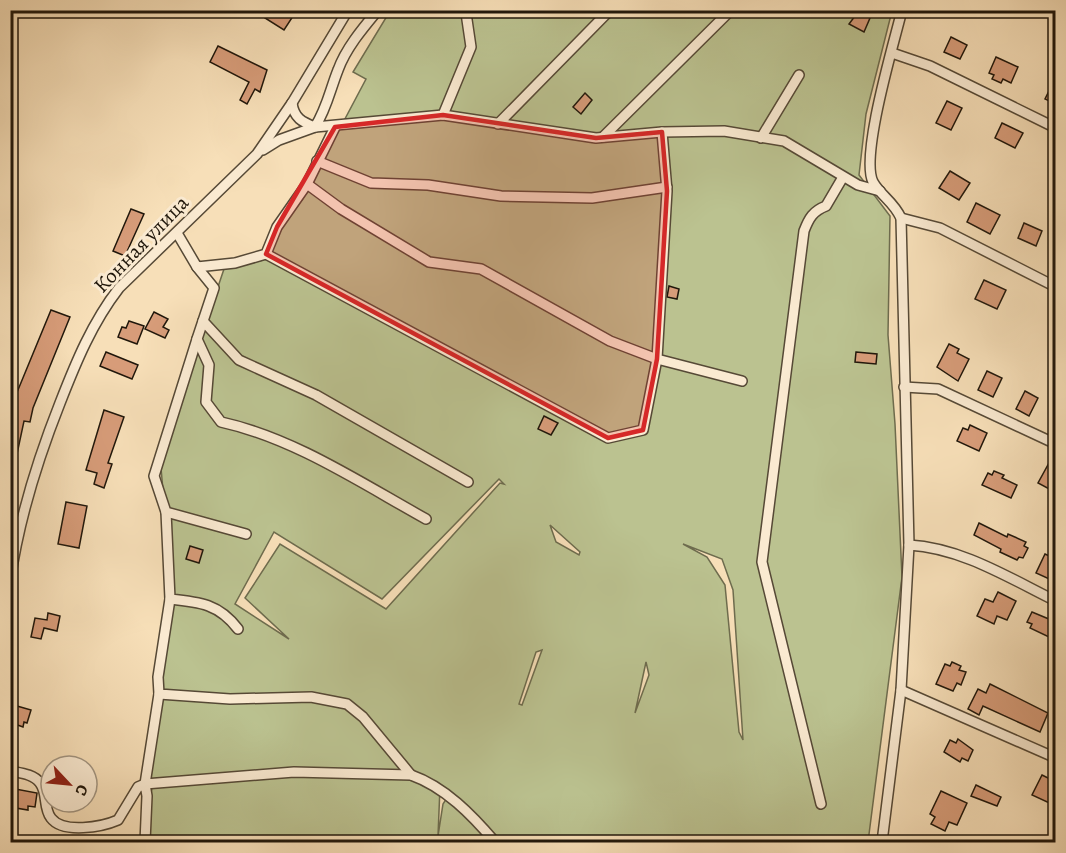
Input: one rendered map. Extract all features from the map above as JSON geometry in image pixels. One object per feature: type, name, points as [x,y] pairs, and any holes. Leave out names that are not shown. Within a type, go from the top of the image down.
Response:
[{"type":"street","points":[[257,154],[292,103],[348,10]]},
{"type":"street","points":[[315,128],[326,110],[338,70],[348,51],[378,10]]},
{"type":"street","points":[[443,115],[471,47],[466,13],[468,10]]},
{"type":"street","points":[[498,124],[610,10]]},
{"type":"street","points":[[603,137],[731,10]]},
{"type":"street","points":[[882,843],[900,690],[909,545],[901,218],[894,204],[872,180],[872,135],[902,10]]},
{"type":"street","points":[[892,53],[930,66],[1056,128]]},
{"type":"street","points":[[761,138],[799,75]]},
{"type":"street","points":[[292,103],[294,114],[315,128]]},
{"type":"street","points":[[257,154],[279,140],[315,128],[443,115],[603,137],[662,132],[724,131],[784,141],[858,185],[880,191]]},
{"type":"street","points":[[266,254],[277,227],[307,184],[335,127]]},
{"type":"street","points":[[197,267],[235,263],[266,254],[608,438],[643,430],[657,359],[667,187],[662,132]]},
{"type":"street","name":"Конная улица","points":[[10,581],[27,493],[41,452],[90,331],[119,288],[257,154]]},
{"type":"street","points":[[317,161],[371,183],[428,185],[501,196],[592,198],[667,187]]},
{"type":"street","points":[[820,804],[762,562],[804,231],[808,220],[816,210],[826,207],[843,177]]},
{"type":"street","points":[[307,184],[341,209],[429,262],[481,270],[610,341],[657,359],[742,381]]},
{"type":"street","points":[[901,218],[940,228],[1056,287]]},
{"type":"street","points":[[145,843],[147,796],[145,784],[159,694],[158,677],[170,599],[165,512],[154,476],[214,288],[197,267],[177,233]]},
{"type":"street","points":[[203,321],[239,360],[315,395],[468,482]]},
{"type":"street","points":[[197,339],[208,365],[206,402],[221,422],[249,428],[324,463],[426,519]]},
{"type":"street","points":[[904,387],[938,389],[1056,444]]},
{"type":"street","points":[[165,512],[246,534]]},
{"type":"street","points":[[909,545],[939,549],[964,557],[1056,601]]},
{"type":"street","points":[[170,599],[208,605],[227,614],[238,629]]},
{"type":"street","points":[[900,690],[1056,758]]},
{"type":"street","points":[[159,694],[231,699],[311,697],[347,705],[363,717],[411,775]]},
{"type":"street","points":[[10,771],[33,776],[40,783],[51,818],[58,824],[71,827],[91,827],[118,820],[138,787],[145,784],[294,772],[411,775],[426,780],[462,806],[495,843]]},
{"type":"highlighted area","points":[[443,115],[596,138],[662,132],[667,191],[657,359],[643,430],[608,438],[266,254],[277,227],[335,127]]},
{"type":"green space","points":[[390,11],[892,11],[866,114],[859,175],[890,216],[888,335],[895,424],[902,577],[868,842],[141,842],[152,788],[149,779],[173,602],[161,468],[183,391],[224,269],[263,260],[277,224],[302,200],[366,79],[353,72]],"holes":[[[499,479],[504,484],[500,483],[386,609],[280,544],[245,598],[289,639],[235,604],[274,532],[382,599]],[[550,525],[580,552],[579,555],[556,542]],[[683,544],[722,559],[733,590],[743,740],[739,732],[725,585],[707,557]],[[542,650],[522,705],[519,704],[536,652]],[[646,662],[649,675],[635,713]],[[440,787],[450,793],[443,804],[438,836]]]},
{"type":"building","points":[[270,10],[297,10],[284,30],[265,18]]},
{"type":"building","points":[[858,12],[870,18],[864,32],[849,24]]},
{"type":"building","points":[[951,37],[967,45],[960,59],[944,52]]},
{"type":"building","points":[[218,46],[267,70],[260,92],[255,89],[247,104],[240,100],[249,82],[210,62]]},
{"type":"building","points":[[996,57],[1018,67],[1011,83],[1003,79],[1001,83],[992,79],[994,75],[989,73]]},
{"type":"building","points":[[1056,77],[1056,104],[1045,99]]},
{"type":"building","points":[[585,93],[592,100],[581,114],[573,107]]},
{"type":"building","points":[[947,101],[962,108],[951,130],[936,123]]},
{"type":"building","points":[[1002,123],[1023,133],[1015,148],[995,138]]},
{"type":"building","points":[[950,171],[970,183],[959,200],[939,188]]},
{"type":"building","points":[[976,203],[1000,215],[990,234],[967,222]]},
{"type":"building","points":[[131,209],[144,214],[125,256],[113,251]]},
{"type":"building","points":[[1024,223],[1042,231],[1036,246],[1018,238]]},
{"type":"building","points":[[984,280],[1006,290],[997,309],[975,299]]},
{"type":"building","points":[[669,286],[679,289],[677,299],[667,297]]},
{"type":"building","points":[[51,310],[70,317],[33,408],[30,422],[24,421],[14,468],[10,467],[10,402],[13,402]]},
{"type":"building","points":[[154,312],[168,319],[163,327],[169,330],[165,338],[145,329]]},
{"type":"building","points":[[129,321],[144,326],[137,344],[118,337],[122,327],[126,328]]},
{"type":"building","points":[[949,344],[959,349],[957,353],[969,359],[958,381],[937,367]]},
{"type":"building","points":[[106,352],[138,365],[132,379],[100,366]]},
{"type":"building","points":[[856,352],[877,354],[876,364],[855,362]]},
{"type":"building","points":[[987,371],[1002,378],[993,397],[978,390]]},
{"type":"building","points":[[1025,391],[1038,398],[1029,416],[1016,409]]},
{"type":"building","points":[[104,410],[124,417],[108,463],[112,464],[104,488],[94,484],[97,473],[86,470]]},
{"type":"building","points":[[544,416],[558,423],[551,435],[538,429]]},
{"type":"building","points":[[970,425],[987,433],[979,451],[957,441],[963,428],[968,430]]},
{"type":"building","points":[[1049,463],[1056,466],[1056,486],[1053,491],[1038,483]]},
{"type":"building","points":[[994,471],[1004,475],[1002,478],[1017,485],[1011,498],[982,485],[988,473],[992,475]]},
{"type":"building","points":[[66,502],[87,506],[79,548],[58,544]]},
{"type":"building","points":[[979,523],[1007,537],[1008,534],[1026,542],[1024,546],[1028,548],[1023,558],[1019,557],[1017,560],[974,535]]},
{"type":"building","points":[[190,546],[203,550],[199,563],[186,559]]},
{"type":"building","points":[[1045,554],[1056,559],[1056,582],[1036,573]]},
{"type":"building","points":[[998,592],[1016,601],[1007,620],[997,616],[994,624],[977,616],[985,599],[993,602]]},
{"type":"building","points":[[1032,612],[1056,622],[1049,637],[1030,628],[1032,624],[1027,622]]},
{"type":"building","points":[[48,613],[60,616],[57,631],[44,628],[41,639],[31,637],[35,618],[47,620]]},
{"type":"building","points":[[952,662],[961,666],[959,670],[966,672],[961,685],[957,683],[953,691],[936,684],[945,664],[950,666]]},
{"type":"building","points":[[990,684],[1048,713],[1040,732],[983,706],[979,715],[968,709],[978,689],[986,693]]},
{"type":"building","points":[[17,706],[31,710],[27,723],[24,722],[23,727],[12,723]]},
{"type":"building","points":[[958,739],[973,750],[968,761],[962,758],[960,762],[944,752],[950,740],[956,743]]},
{"type":"building","points":[[1042,775],[1056,782],[1056,806],[1032,795]]},
{"type":"building","points":[[976,785],[1001,797],[997,806],[971,796]]},
{"type":"building","points":[[10,788],[37,793],[35,807],[28,806],[28,810],[10,807]]},
{"type":"building","points":[[941,791],[967,803],[957,825],[949,822],[945,831],[931,824],[935,817],[930,814]]}]
